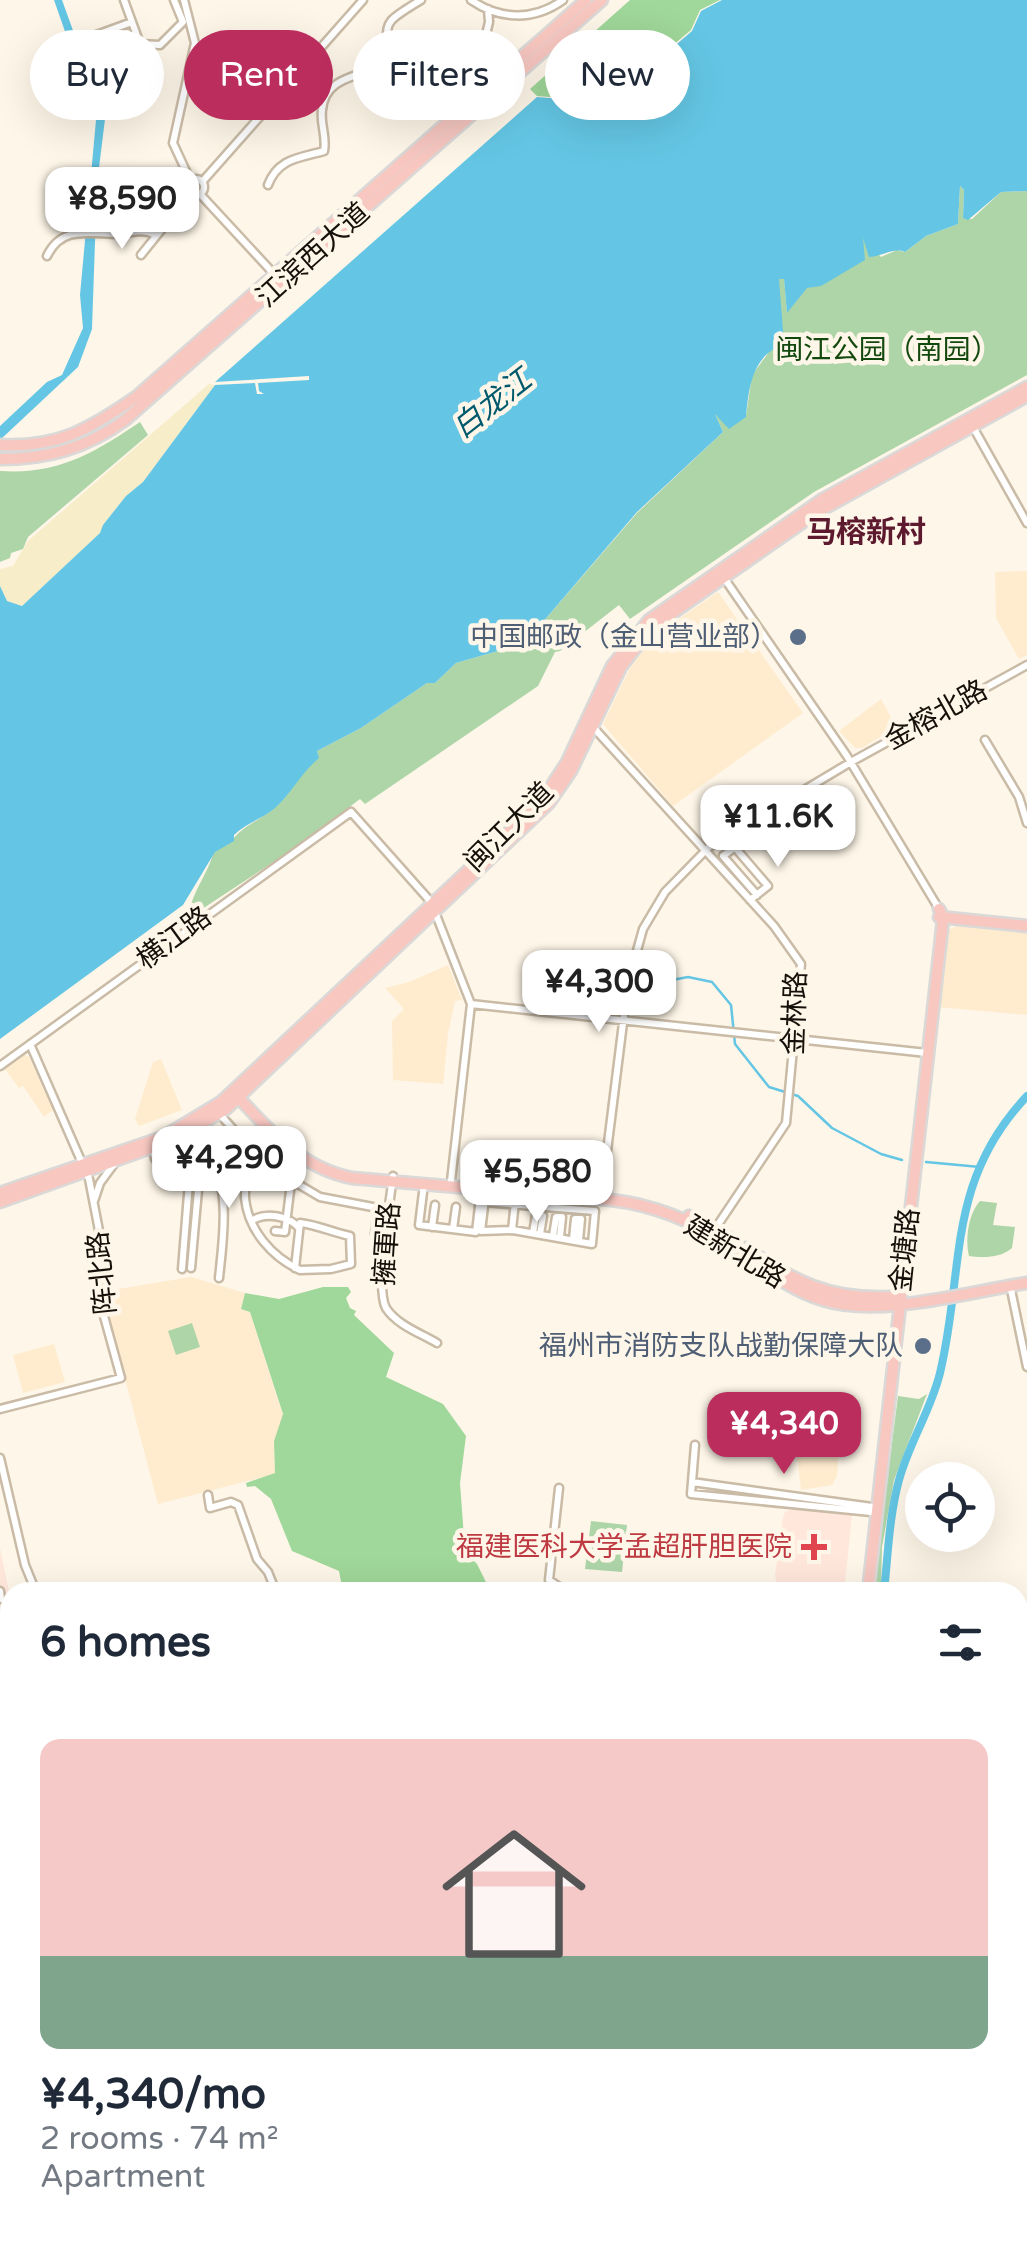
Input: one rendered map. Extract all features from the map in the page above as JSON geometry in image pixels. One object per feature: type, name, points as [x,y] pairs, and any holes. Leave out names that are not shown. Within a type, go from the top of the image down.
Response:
[{"type":"main road","name":"江滨西大道","points":[[1,447],[65,439],[94,426],[136,397],[586,0]]},
{"type":"main road","name":"江滨西大道","points":[[0,459],[62,452],[96,440],[151,399],[602,0]]},
{"type":"main road","name":"闽江大道","points":[[433,906],[544,809],[566,779],[616,676],[637,644],[661,620],[823,499],[1027,386]]},
{"type":"main road","name":"闽江大道","points":[[0,1192],[117,1161],[178,1138],[220,1114],[549,792],[612,666],[630,639],[661,610],[816,513],[1027,396]]},
{"type":"main road","points":[[62,452],[69,445],[65,439]]},
{"type":"main road","points":[[1,447],[15,450],[38,444]]},
{"type":"main road","points":[[940,914],[1027,924]]},
{"type":"main road","name":"金塘路","points":[[866,1582],[940,914]]},
{"type":"main road","name":"闽江大道","points":[[0,1202],[184,1127],[239,1092]]},
{"type":"main road","name":"建新北路","points":[[239,1092],[277,1138],[303,1160],[344,1176],[639,1200],[714,1231],[817,1290],[859,1299],[897,1300],[1027,1281]]},
{"type":"main road","name":"建新北路","points":[[239,1092],[278,1131],[317,1160],[344,1170],[559,1207],[602,1197]]},
{"type":"main road","name":"金塘路","points":[[866,1582],[897,1300]]},
{"type":"street","points":[[124,0],[140,44],[160,45],[183,22],[174,0]]},
{"type":"street","points":[[184,0],[195,43],[173,143],[192,182]]},
{"type":"street","points":[[192,182],[202,182],[363,0]]},
{"type":"street","points":[[268,185],[284,162],[324,151],[322,103],[344,78],[385,64],[384,33],[388,24],[421,0]]},
{"type":"street","points":[[471,0],[488,10],[514,17],[552,8],[563,0]]},
{"type":"street","points":[[487,30],[488,10]]},
{"type":"street","points":[[110,30],[132,22]]},
{"type":"street","points":[[192,182],[189,186],[196,194],[274,274]]},
{"type":"street","points":[[141,254],[204,188],[202,182]]},
{"type":"street","points":[[47,256],[62,238],[85,231],[121,234],[142,230],[156,234]]},
{"type":"street","points":[[972,426],[1027,524]]},
{"type":"street","points":[[721,573],[851,762],[940,914]]},
{"type":"street","name":"金榕北路","points":[[602,1197],[622,1020],[634,956],[646,922],[665,892],[705,850],[851,762],[1027,665]]},
{"type":"street","name":"金林路","points":[[592,726],[705,850],[754,897],[801,964],[785,1126],[714,1231]]},
{"type":"street","points":[[986,740],[1023,795],[1027,823]]},
{"type":"street","name":"横江路","points":[[0,1066],[351,812],[433,906]]},
{"type":"street","points":[[726,837],[735,846],[768,886],[754,897],[723,856],[735,846]]},
{"type":"street","points":[[433,906],[471,1004],[451,1182]]},
{"type":"street","points":[[471,1004],[925,1053]]},
{"type":"street","name":"阵北路","points":[[0,1409],[121,1378],[102,1309],[108,1277],[85,1167],[30,1044]]},
{"type":"street","points":[[220,1114],[235,1132],[248,1159],[245,1196],[251,1221],[269,1248],[294,1268],[313,1271],[351,1264],[350,1236],[300,1223],[294,1268]]},
{"type":"street","points":[[153,1148],[155,1159],[162,1164],[191,1157],[186,1268],[200,1168],[212,1154],[264,1164],[291,1183],[341,1204],[378,1208],[375,1234]]},
{"type":"street","points":[[274,1231],[285,1232],[291,1183],[303,1160]]},
{"type":"street","points":[[94,1207],[98,1187],[117,1161]]},
{"type":"street","points":[[208,1161],[216,1168],[224,1204],[219,1278]]},
{"type":"street","name":"擁軍路","points":[[393,1179],[382,1278],[384,1302],[396,1319],[438,1343]]},
{"type":"street","points":[[424,1184],[419,1226],[476,1232],[484,1194]]},
{"type":"street","points":[[484,1194],[481,1231],[512,1230],[592,1244],[595,1211],[559,1207],[557,1236]]},
{"type":"street","points":[[512,1230],[516,1198]]},
{"type":"street","points":[[432,1227],[434,1205]]},
{"type":"street","points":[[453,1229],[456,1206]]},
{"type":"street","points":[[251,1221],[263,1215],[287,1219],[299,1228]]},
{"type":"street","points":[[1010,1284],[1027,1368]]},
{"type":"street","points":[[695,1445],[691,1494],[872,1509]]},
{"type":"street","points":[[0,1458],[32,1582]]},
{"type":"street","points":[[692,1482],[872,1509]]},
{"type":"street","points":[[552,1582],[549,1580],[559,1488]]},
{"type":"street","points":[[208,1495],[210,1508],[231,1502],[238,1505],[258,1561],[272,1582]]},
{"type":"shaded area","points":[[1027,571],[1027,655],[1019,659],[996,618],[995,572]]},
{"type":"shaded area","points":[[718,592],[803,713],[673,806],[603,724],[630,668],[649,643]]},
{"type":"shaded area","points":[[881,699],[896,727],[862,748],[855,748],[839,731]]},
{"type":"shaded area","points":[[959,925],[1027,932],[1027,1015],[938,1007],[948,930]]},
{"type":"shaded area","points":[[448,965],[462,1000],[455,1001],[443,1084],[393,1080],[392,1021],[404,1009],[385,988]]},
{"type":"shaded area","points":[[23,1054],[29,1057],[53,1110],[44,1117],[23,1086],[19,1088],[4,1068]]},
{"type":"shaded area","points":[[161,1059],[182,1110],[139,1126],[135,1119],[153,1062]]},
{"type":"shaded area","points":[[191,1277],[245,1293],[241,1309],[250,1312],[283,1415],[274,1441],[275,1474],[158,1504],[105,1303],[118,1289]]},
{"type":"shaded area","points":[[54,1344],[65,1382],[23,1393],[13,1355]]},
{"type":"shaded area","points":[[823,1398],[840,1434],[837,1476],[832,1485],[801,1490],[791,1403]]},
{"type":"shaded area","name":"福建医科大学孟超肝胆医院","points":[[792,1509],[852,1515],[845,1582],[776,1582],[785,1512]]},
{"type":"shaded area","points":[[0,1548],[7,1582],[0,1582]]},
{"type":"green space","points":[[630,0],[720,0],[700,10],[690,31],[596,30]]},
{"type":"green space","points":[[545,76],[545,97],[537,96],[530,89]]},
{"type":"green space","name":"闽江公园（南园）","points":[[960,186],[964,190],[963,218],[972,219],[1001,192],[1027,191],[1027,375],[814,492],[630,619],[619,605],[555,652],[538,686],[365,804],[360,799],[196,913],[191,905],[212,857],[214,841],[221,835],[233,839],[273,809],[318,758],[317,751],[361,728],[427,683],[435,683],[456,663],[512,647],[536,630],[637,513],[723,432],[715,414],[738,420],[746,416],[752,375],[772,348],[781,325],[778,278],[784,278],[787,312],[806,288],[825,282],[840,270],[863,238],[881,257],[897,250],[905,252],[926,236],[958,224]]},
{"type":"green space","points":[[140,422],[148,435],[28,537],[23,549],[0,562],[0,471],[40,469],[74,460]]},
{"type":"green space","points":[[980,1201],[997,1203],[993,1225],[1015,1227],[1012,1248],[1003,1254],[969,1256],[968,1227]]},
{"type":"green space","points":[[323,1287],[348,1287],[351,1292],[346,1298],[356,1311],[354,1315],[394,1353],[386,1377],[443,1404],[466,1436],[460,1483],[465,1551],[486,1582],[341,1582],[339,1571],[292,1551],[271,1499],[246,1483],[275,1473],[274,1441],[283,1414],[250,1312],[241,1309],[245,1293],[279,1299]]},
{"type":"green space","points":[[192,1323],[200,1347],[176,1355],[168,1331]]},
{"type":"green space","points":[[927,1394],[894,1480],[882,1547],[881,1582],[874,1582],[898,1396],[919,1399]]},
{"type":"green space","points":[[591,1521],[627,1525],[622,1572],[585,1569]]},
{"type":"sand","points":[[209,384],[215,385],[100,533],[22,606],[7,601],[0,586],[0,569],[13,566],[28,541]]},
{"type":"water","points":[[54,0],[62,0],[73,30],[64,30]]},
{"type":"water","name":"白龙江","points":[[722,0],[1027,0],[1027,191],[1001,192],[968,220],[963,218],[964,190],[960,186],[958,224],[926,236],[905,252],[869,257],[863,238],[865,260],[821,286],[807,288],[787,313],[784,279],[779,279],[784,344],[765,356],[754,373],[746,417],[729,429],[715,414],[723,432],[637,512],[536,630],[512,647],[456,663],[435,683],[427,683],[361,728],[317,751],[319,758],[281,802],[215,852],[183,905],[0,1039],[0,586],[7,601],[22,606],[100,533],[215,385],[255,383],[257,394],[264,394],[258,383],[309,380],[309,376],[215,382],[511,120],[525,120],[525,108],[537,97],[545,98],[545,120],[690,120],[690,33],[701,11]]},
{"type":"water","points":[[96,120],[105,120],[97,184],[92,329],[78,367],[0,440],[0,426],[47,382],[62,375],[83,328],[80,295]]},
{"type":"waterway","points":[[641,986],[688,977],[712,982],[731,1005],[735,1044],[769,1087],[798,1096],[832,1128],[881,1154],[902,1160]]},
{"type":"waterway","points":[[885,1582],[891,1522],[903,1466],[940,1373],[970,1194],[982,1161],[1027,1096]]},
{"type":"waterway","points":[[926,1162],[980,1167]]},
{"type":"place","name":"中国邮政（金山营业部）","points":[[798,637]]},
{"type":"place","name":"福州市消防支队战勤保障大队","points":[[923,1346]]},
{"type":"place","name":"福建医科大学孟超肝胆医院","points":[[814,1547]]},
{"type":"district","name":"马榕新村","points":[[866,532]]}]
